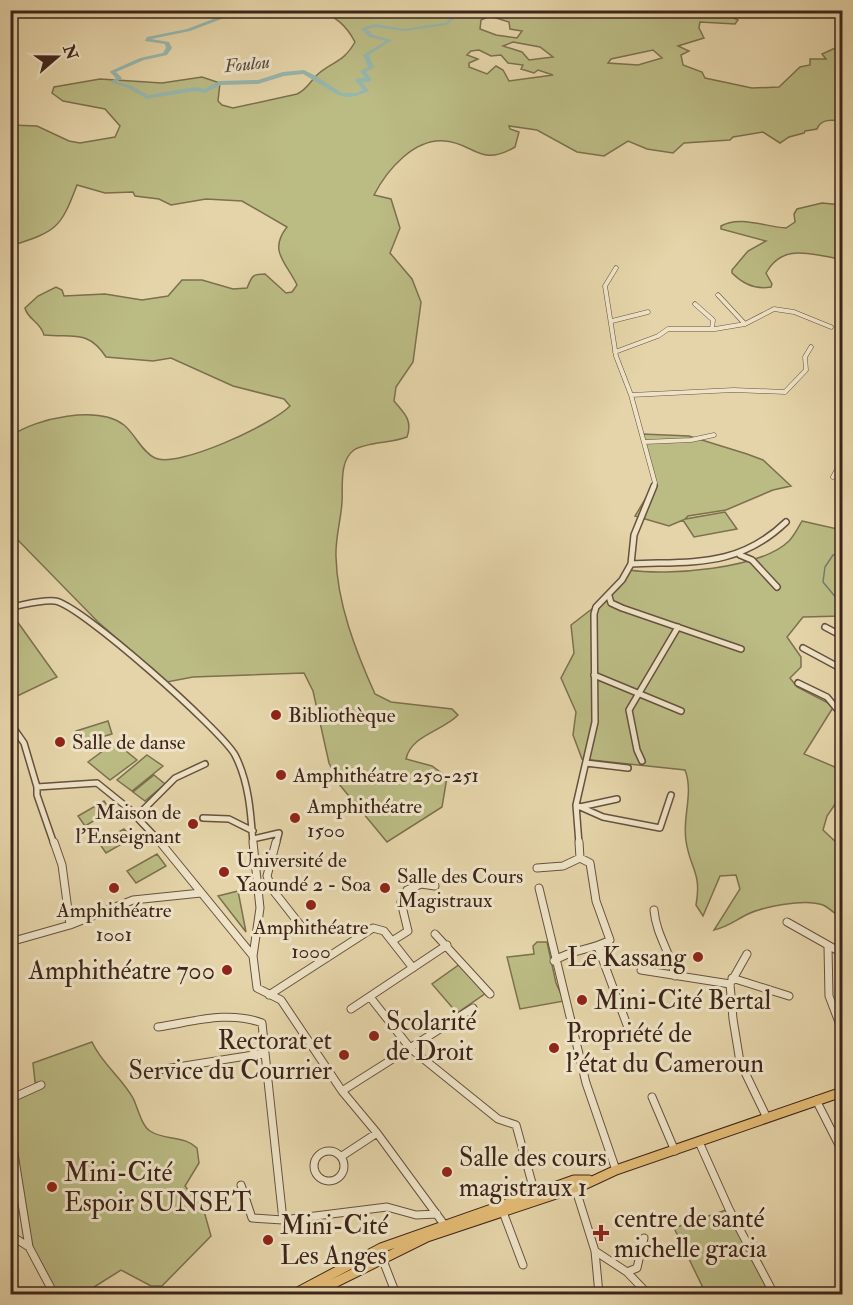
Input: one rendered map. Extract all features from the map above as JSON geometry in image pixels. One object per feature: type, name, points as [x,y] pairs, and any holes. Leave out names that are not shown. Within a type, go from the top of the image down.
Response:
[{"type":"main road","points":[[312,1294],[446,1227],[503,1212],[616,1170],[843,1092]]},
{"type":"main road","points":[[294,1294],[381,1248],[574,1180],[589,1180]]},
{"type":"street","points":[[580,858],[578,806],[595,722],[594,614],[596,607],[609,596],[625,576],[631,564],[634,535],[655,483],[631,395],[615,352],[605,286],[616,268]]},
{"type":"street","points":[[718,295],[745,324]]},
{"type":"street","points":[[695,304],[713,320],[712,329]]},
{"type":"street","points":[[615,352],[672,328],[712,329],[745,324],[756,320],[766,311],[774,309],[794,312],[829,327]]},
{"type":"street","points":[[612,321],[648,312]]},
{"type":"street","points":[[631,395],[734,390],[788,392],[806,370],[806,357],[812,347]]},
{"type":"street","points":[[644,442],[691,440],[714,435]]},
{"type":"street","points":[[832,477],[841,462],[843,451]]},
{"type":"street","points":[[631,564],[715,560],[740,555],[750,552],[786,522]]},
{"type":"street","points":[[740,555],[752,560],[777,587]]},
{"type":"street","points":[[609,596],[611,603],[622,608],[741,649]]},
{"type":"street","points":[[10,607],[49,601],[76,611],[104,631],[162,686],[217,731],[235,755],[243,776],[253,831],[256,881],[260,888],[259,925],[253,956],[257,988],[281,1000],[342,1091],[377,1133],[446,1227]]},
{"type":"street","points":[[642,761],[637,750],[629,710],[678,627]]},
{"type":"street","points":[[825,627],[843,636]]},
{"type":"street","points":[[803,648],[843,669]]},
{"type":"street","points":[[594,675],[641,692],[681,711]]},
{"type":"street","points":[[798,683],[827,697],[843,714]]},
{"type":"street","points":[[12,727],[24,743],[37,787],[37,795],[62,865],[70,925]]},
{"type":"street","points":[[586,763],[628,768]]},
{"type":"street","points":[[137,816],[174,778],[205,764]]},
{"type":"street","points":[[37,787],[96,782],[110,790],[137,816],[253,956]]},
{"type":"street","points":[[578,806],[603,816],[660,828],[671,795]]},
{"type":"street","points":[[578,806],[617,799]]},
{"type":"street","points":[[203,818],[216,816],[241,823],[253,831]]},
{"type":"street","points":[[253,839],[279,833],[267,876],[272,889],[301,926]]},
{"type":"street","points":[[537,868],[563,866],[580,858]]},
{"type":"street","points":[[554,961],[574,950],[609,942],[610,938],[596,901],[590,864],[580,858]]},
{"type":"street","points":[[392,941],[408,931],[401,902],[407,890],[420,884],[435,886]]},
{"type":"street","points":[[538,888],[554,961],[586,1083],[616,1170]]},
{"type":"street","points":[[10,942],[70,925],[133,900],[201,893]]},
{"type":"street","points":[[654,910],[657,930],[666,951],[672,958],[675,976]]},
{"type":"street","points":[[787,922],[813,935],[828,947],[843,953]]},
{"type":"street","points":[[269,995],[373,928],[384,931],[413,968]]},
{"type":"street","points":[[435,934],[490,994]]},
{"type":"street","points":[[351,1009],[447,945]]},
{"type":"street","points":[[598,946],[627,1025]]},
{"type":"street","points":[[828,947],[829,996],[843,1029]]},
{"type":"street","points":[[747,954],[731,981],[740,1062],[766,1118]]},
{"type":"street","points":[[641,970],[675,976],[731,981],[789,996]]},
{"type":"street","points":[[370,997],[410,1048],[498,1119],[516,1125],[527,1173],[535,1194]]},
{"type":"street","points":[[342,1091],[473,1008]]},
{"type":"street","points":[[158,1027],[244,1016],[262,1023],[283,1220]]},
{"type":"street","points":[[140,1073],[265,1053]]},
{"type":"street","points":[[10,1099],[41,1085]]},
{"type":"street","points":[[652,1096],[675,1151]]},
{"type":"street","points":[[816,1100],[843,1151]]},
{"type":"street","points":[[10,1129],[16,1183],[29,1247],[54,1294]]},
{"type":"street","points":[[342,1156],[377,1133]]},
{"type":"street","points":[[699,1142],[729,1209],[770,1281],[774,1294]]},
{"type":"street","points":[[334,1150],[342,1156],[344,1168],[338,1178],[324,1181],[316,1175],[315,1161],[321,1153],[334,1150]]},
{"type":"street","points":[[241,1185],[252,1218],[283,1220],[387,1207],[396,1208],[416,1217],[437,1214]]},
{"type":"street","points":[[575,1187],[595,1251],[599,1294]]},
{"type":"street","points":[[503,1212],[523,1264]]},
{"type":"street","points":[[10,1235],[29,1247]]},
{"type":"street","points":[[627,1272],[638,1268],[645,1238]]},
{"type":"street","points":[[595,1251],[627,1272],[648,1294]]},
{"type":"street","points":[[382,1258],[396,1294]]},
{"type":"green space","points":[[316,11],[733,11],[728,15],[738,20],[735,24],[700,22],[699,28],[704,38],[678,46],[689,51],[681,55],[683,65],[702,72],[705,78],[752,88],[779,87],[800,67],[810,65],[810,59],[826,59],[822,54],[842,45],[842,121],[824,121],[817,129],[789,137],[780,143],[763,132],[733,137],[730,140],[684,143],[673,153],[647,149],[628,141],[604,156],[577,152],[537,130],[509,126],[510,129],[519,132],[515,147],[503,153],[485,155],[445,141],[434,141],[412,150],[394,166],[374,195],[391,199],[400,228],[390,253],[412,279],[421,302],[413,362],[396,387],[394,401],[408,421],[409,431],[407,437],[359,447],[349,455],[342,481],[336,550],[337,574],[344,609],[355,644],[375,694],[391,702],[452,709],[458,715],[414,744],[406,759],[432,766],[447,777],[442,807],[387,842],[339,784],[329,763],[313,691],[304,673],[193,677],[167,682],[98,622],[11,533],[11,436],[22,430],[51,419],[67,416],[99,416],[113,419],[124,425],[150,455],[166,460],[183,457],[224,443],[265,423],[290,406],[284,399],[233,386],[171,358],[153,361],[106,357],[93,342],[86,339],[44,335],[25,308],[38,296],[56,287],[62,290],[64,296],[105,294],[142,300],[168,296],[182,280],[202,280],[233,289],[247,288],[253,277],[260,274],[265,274],[286,293],[292,292],[297,285],[279,250],[279,243],[287,227],[242,201],[206,199],[171,205],[159,199],[135,196],[133,192],[105,193],[77,185],[66,211],[54,227],[11,246],[11,125],[37,126],[69,141],[80,143],[115,137],[120,126],[105,109],[63,101],[52,93],[54,87],[100,79],[162,83],[202,77],[220,83],[218,101],[222,105],[233,108],[297,94],[323,70],[342,58],[355,42],[339,22],[329,15]],"holes":[[[490,16],[509,22],[510,29],[522,31],[517,38],[496,35],[480,29],[481,20]],[[513,42],[540,47],[553,57],[529,60],[522,52],[503,46]],[[479,50],[491,56],[501,55],[508,63],[523,65],[521,69],[534,73],[538,70],[553,75],[509,81],[503,70],[496,66],[487,74],[469,67],[469,63],[478,59],[467,55],[471,51]],[[653,50],[662,58],[638,65],[608,63],[611,59]]]},
{"type":"green space","points":[[822,203],[842,205],[842,259],[800,253],[781,257],[766,273],[772,284],[771,287],[765,288],[750,285],[732,273],[748,251],[766,241],[721,229],[721,226],[744,222],[786,228],[795,222],[794,214],[797,209]]},
{"type":"green space","points":[[642,434],[689,436],[747,454],[763,460],[791,486],[773,490],[726,510],[688,516],[685,519],[725,512],[737,529],[694,537],[683,520],[669,526],[635,516],[655,483]]},
{"type":"green space","points":[[802,521],[842,530],[842,580],[836,583],[838,596],[842,599],[842,616],[803,617],[787,637],[801,657],[801,667],[790,678],[797,687],[834,706],[804,754],[842,770],[842,794],[827,816],[823,830],[838,844],[842,843],[842,919],[823,905],[805,902],[761,909],[714,930],[740,889],[736,875],[720,876],[703,916],[696,905],[697,878],[685,832],[688,787],[685,770],[582,759],[573,735],[576,712],[561,678],[574,653],[571,625],[619,588],[629,570],[689,571],[736,564],[775,551],[789,541]]},
{"type":"green space","points":[[14,617],[57,677],[11,699],[10,619]]},
{"type":"green space","points":[[108,721],[112,734],[80,743],[76,731]]},
{"type":"green space","points":[[115,742],[137,760],[110,780],[88,762]]},
{"type":"green space","points":[[147,755],[163,766],[132,791],[117,780]]},
{"type":"green space","points":[[154,775],[165,784],[145,801],[133,792]]},
{"type":"green space","points":[[104,801],[111,811],[85,826],[78,816]]},
{"type":"green space","points":[[124,829],[132,838],[106,853],[99,843]]},
{"type":"green space","points":[[157,854],[166,866],[136,883],[127,871]]},
{"type":"green space","points":[[238,891],[246,932],[218,896]]},
{"type":"green space","points":[[537,942],[547,942],[556,983],[564,1001],[520,1009],[507,957],[534,954],[533,946]]},
{"type":"green space","points":[[460,964],[486,993],[457,1013],[432,984]]},
{"type":"green space","points":[[92,1042],[133,1098],[147,1128],[162,1136],[186,1141],[197,1148],[199,1163],[185,1186],[204,1211],[211,1236],[162,1286],[151,1286],[121,1270],[83,1294],[54,1294],[31,1251],[11,1129],[10,1099],[40,1084],[35,1082],[33,1063]]},
{"type":"green space","points":[[729,1209],[774,1294],[706,1294],[674,1228]]},
{"type":"waterway","name":"Foulou","points":[[243,10],[188,30],[149,38],[147,40],[167,43],[169,48],[165,54],[142,59],[113,72],[119,78],[113,82],[130,87],[147,97],[195,89],[205,91],[220,83],[258,82],[283,74],[304,72],[340,94],[356,95],[366,91],[358,80],[369,80],[363,71],[371,68],[366,55],[390,40],[371,36],[364,29],[375,25],[404,30],[446,24],[455,16],[456,10]]},
{"type":"waterway","points":[[842,553],[833,555],[825,567],[823,582],[842,605]]},
{"type":"place","name":"Bibliothèque","points":[[276,715]]},
{"type":"place","name":"Salle de danse","points":[[60,742]]},
{"type":"place","name":"Amphithéatre 250-251","points":[[281,775]]},
{"type":"place","name":"Amphithéatre 1500","points":[[295,818]]},
{"type":"place","name":"Maison de l'Enseignant","points":[[193,824]]},
{"type":"place","name":"Université de Yaoundé 2 - Soa","points":[[224,872]]},
{"type":"place","name":"Amphithéatre 1001","points":[[114,888]]},
{"type":"place","name":"Salle des Cours Magistraux","points":[[385,888]]},
{"type":"place","name":"Amphithéatre 1000","points":[[311,905]]},
{"type":"place","name":"Le Kassang","points":[[698,957]]},
{"type":"place","name":"Amphithéatre 700","points":[[227,970]]},
{"type":"place","name":"Mini-Cité Bertal","points":[[582,1000]]},
{"type":"place","name":"Scolarité de Droit","points":[[374,1036]]},
{"type":"place","name":"Propriété de l'état du Cameroun","points":[[554,1048]]},
{"type":"place","name":"Rectorat et Service du Courrier","points":[[344,1055]]},
{"type":"place","name":"Salle des cours magistraux 1","points":[[447,1172]]},
{"type":"place","name":"Mini-Cité Espoir SUNSET","points":[[52,1187]]},
{"type":"place","name":"centre de santé michelle gracia","points":[[601,1233]]},
{"type":"place","name":"Mini-Cité Les Anges","points":[[268,1240]]}]
